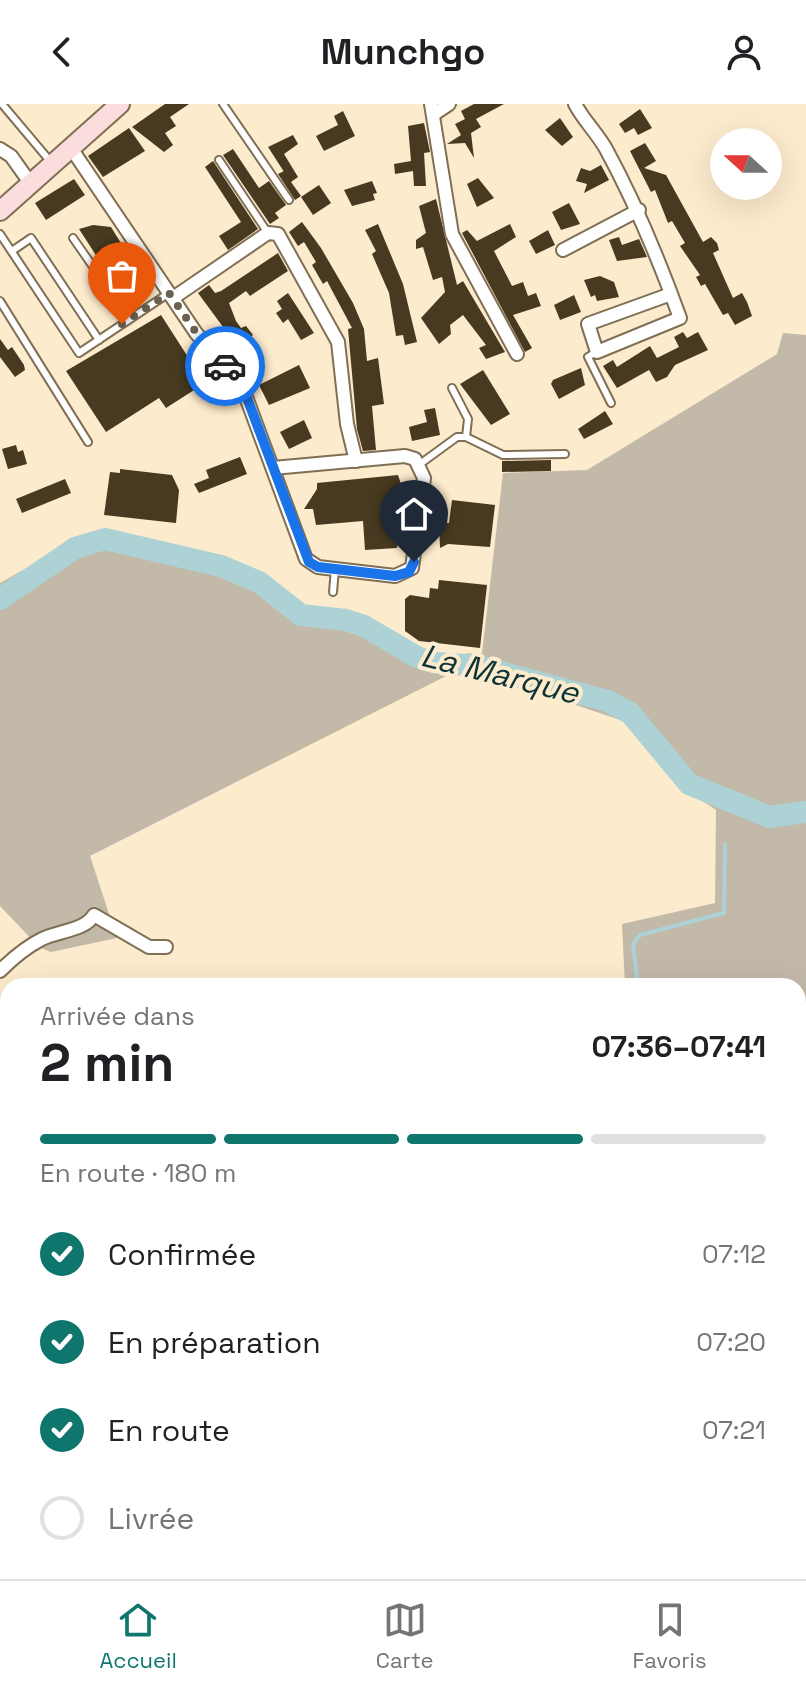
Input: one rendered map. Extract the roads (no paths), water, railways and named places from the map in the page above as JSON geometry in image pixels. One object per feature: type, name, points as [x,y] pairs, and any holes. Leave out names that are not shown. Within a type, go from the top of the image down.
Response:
[{"type":"street","points":[[0,211],[120,104]]},
{"type":"street","points":[[449,104],[433,109],[444,200],[452,234],[517,354]]},
{"type":"street","points":[[575,104],[602,142],[639,210],[671,294],[680,318],[597,352],[588,324],[671,294]]},
{"type":"street","points":[[71,148],[200,338],[242,386],[306,559],[318,567],[395,576],[412,568],[424,478],[420,464],[405,456],[273,468]]},
{"type":"street","points":[[0,149],[11,156],[31,184]]},
{"type":"street","points":[[563,250],[639,210]]},
{"type":"street","points":[[171,296],[273,234],[335,336],[356,461]]},
{"type":"street","points":[[0,971],[39,940],[79,927],[94,915],[149,947],[166,947]]},
{"type":"lane","points":[[2,104],[53,164]]},
{"type":"lane","points":[[223,104],[289,200]]},
{"type":"lane","points":[[219,160],[273,234]]},
{"type":"lane","points":[[0,234],[79,353],[171,296]]},
{"type":"lane","points":[[12,251],[31,238],[99,340]]},
{"type":"lane","points":[[73,238],[117,301],[156,274]]},
{"type":"lane","points":[[0,301],[88,442]]},
{"type":"lane","points":[[597,352],[588,357],[611,403]]},
{"type":"lane","points":[[452,388],[468,419],[466,437]]},
{"type":"lane","points":[[420,464],[457,437],[466,437],[503,455],[565,454]]},
{"type":"lane","points":[[333,592],[335,569]]},
{"type":"waterway","name":"La Marque","points":[[0,599],[75,548],[105,539],[221,566],[259,582],[301,615],[346,620],[364,626],[417,657],[437,663],[478,666],[608,701],[630,713],[689,784],[769,817],[806,812]]},
{"type":"waterway","points":[[637,978],[633,944],[640,935],[724,913],[725,844]]}]
